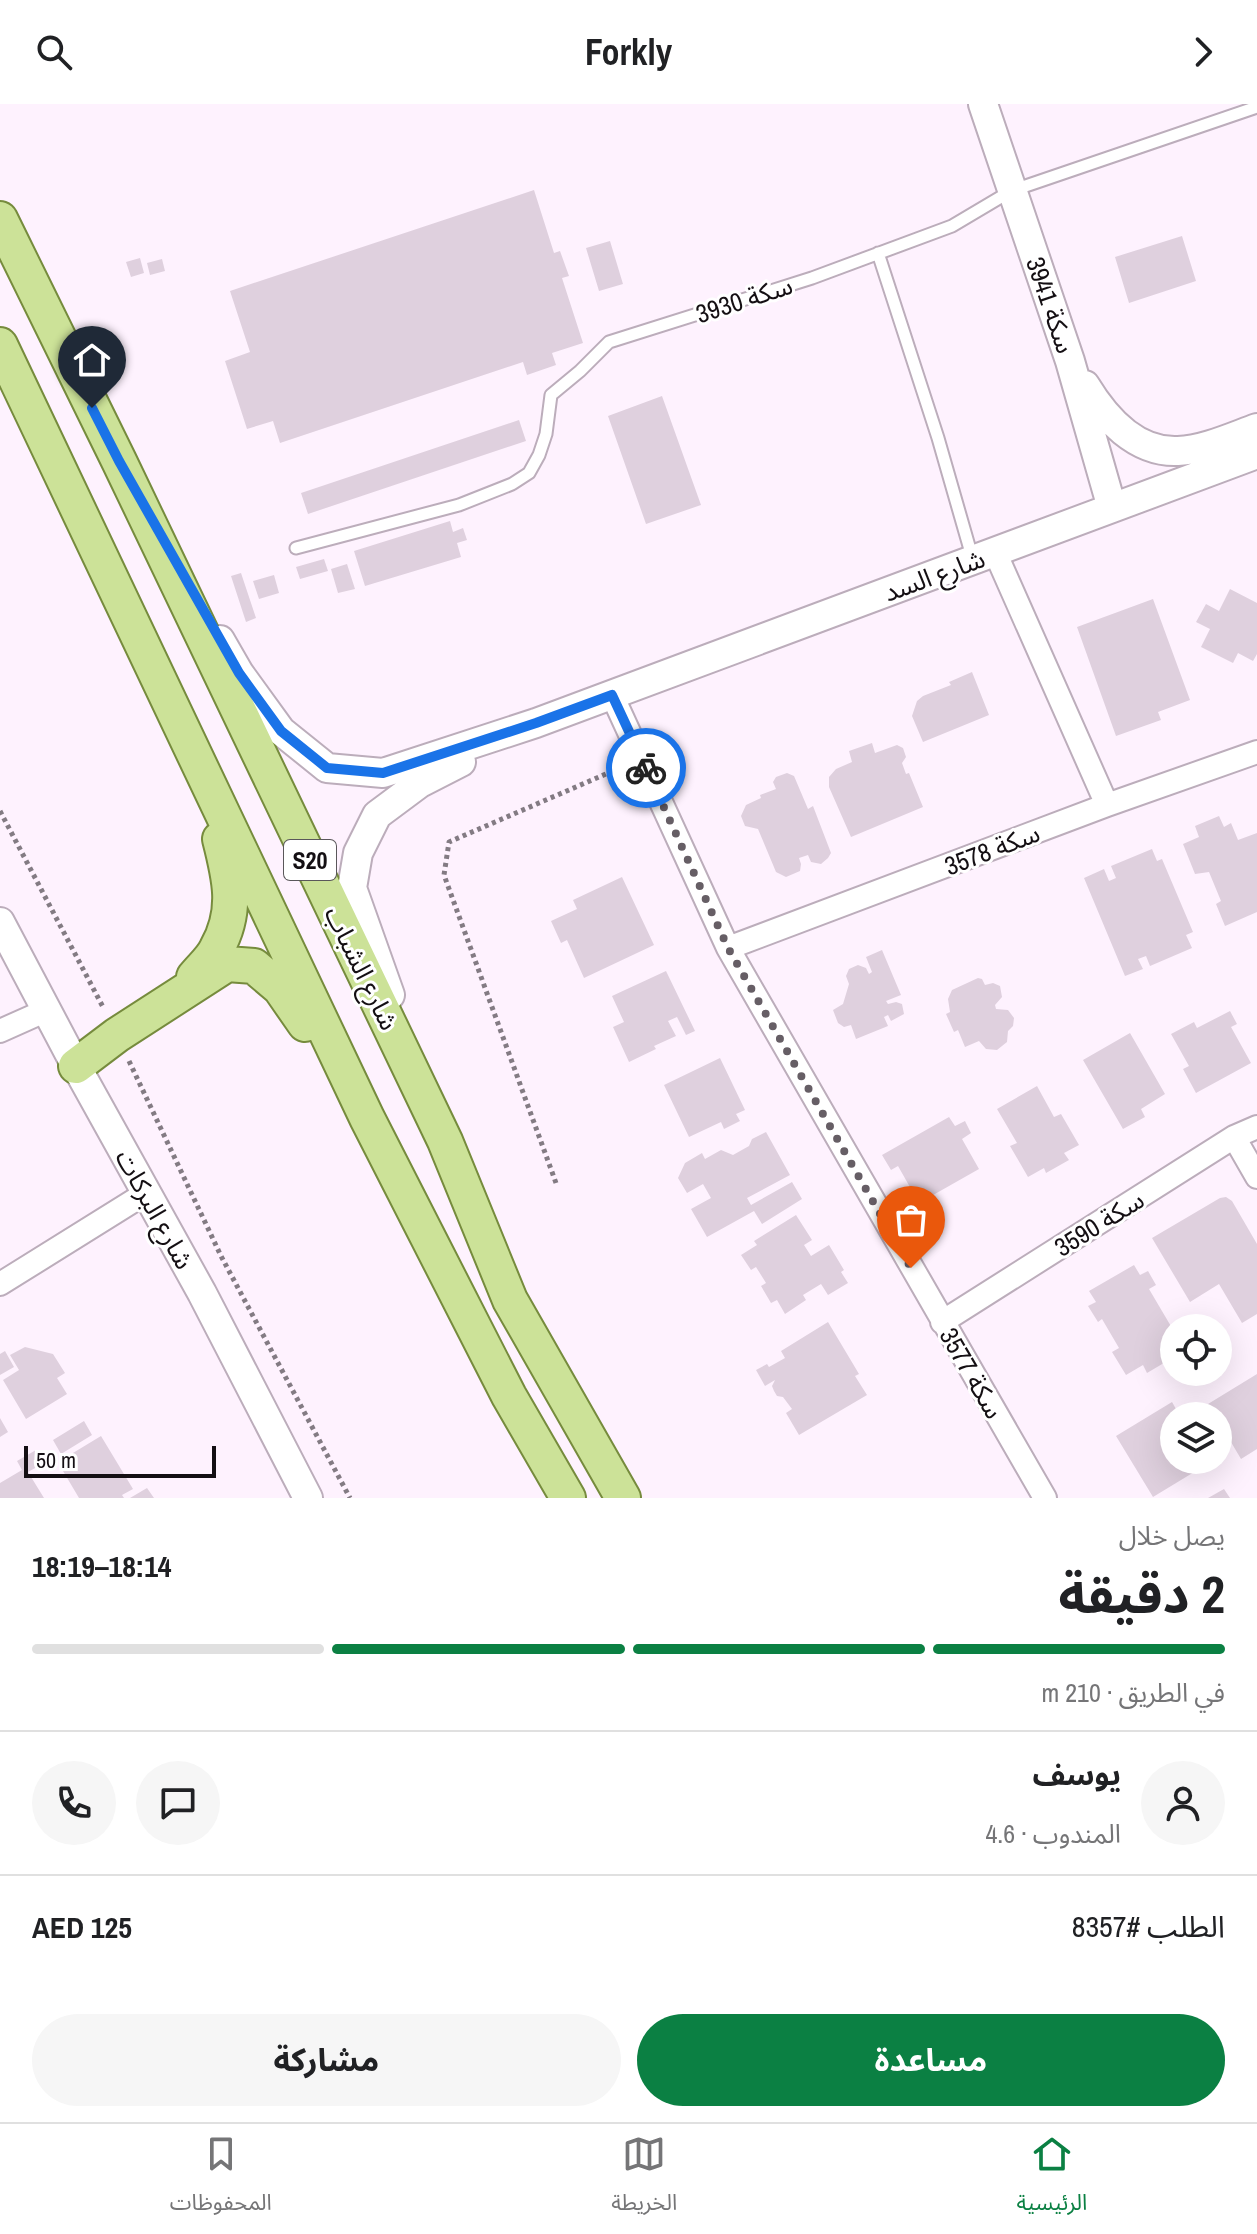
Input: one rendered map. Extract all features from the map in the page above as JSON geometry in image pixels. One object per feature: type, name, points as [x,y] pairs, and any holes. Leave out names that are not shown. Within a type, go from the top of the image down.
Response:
[{"type":"main road","name":"شارع الشباب","points":[[0,219],[445,1141],[510,1300],[623,1498]]},
{"type":"main road","name":"S20","points":[[0,345],[367,1118],[509,1396],[568,1498]]},
{"type":"main road","points":[[175,999],[217,950],[231,916],[228,870],[193,750]]},
{"type":"main road","points":[[76,1066],[117,1035],[227,964],[254,966],[280,988],[367,1118]]},
{"type":"street","name":"سكة 3941","points":[[983,104],[1070,361],[1112,508]]},
{"type":"street","points":[[1070,361],[1105,414],[1125,433],[1158,450],[1197,448],[1257,428]]},
{"type":"street","name":"شارع السد","points":[[536,723],[1257,454]]},
{"type":"street","points":[[119,461],[239,673],[281,731],[327,768],[383,773],[536,723]]},
{"type":"street","points":[[984,556],[1107,805]]},
{"type":"street","name":"سكة 3577","points":[[612,695],[728,948],[1045,1498]]},
{"type":"street","points":[[445,1141],[352,888],[358,853],[377,815],[420,783],[536,723]]},
{"type":"street","name":"سكة 3578","points":[[728,948],[1107,805],[1257,752]]},
{"type":"street","name":"شارع البركات","points":[[0,922],[202,1293],[308,1498]]},
{"type":"street","points":[[0,1031],[47,1010]]},
{"type":"street","name":"سكة 3590","points":[[942,1322],[1234,1137],[1257,1127]]},
{"type":"street","points":[[1234,1137],[1257,1177]]},
{"type":"street","points":[[0,1284],[146,1193]]},
{"type":"lane","name":"سكة 3930","points":[[296,548],[459,505],[512,484],[529,473],[546,434],[551,395],[609,342],[812,278],[952,226],[1011,191],[1257,107]]},
{"type":"lane","points":[[878,253],[938,438],[984,556]]},
{"type":"path","points":[[556,1183],[444,875],[446,854],[449,842],[642,759]]},
{"type":"path","points":[[0,811],[117,1035],[221,1256],[350,1498]]},
{"type":"building","points":[[534,190],[554,253],[560,251],[569,276],[562,278],[583,343],[552,353],[556,365],[527,375],[523,362],[280,443],[273,421],[247,429],[225,361],[250,352],[230,291]]},
{"type":"building","points":[[1182,236],[1196,281],[1129,303],[1115,257]]},
{"type":"building","points":[[610,241],[623,284],[599,291],[586,248]]},
{"type":"building","points":[[140,258],[144,273],[131,277],[126,262]]},
{"type":"building","points":[[162,259],[165,271],[150,275],[147,263]]},
{"type":"building","points":[[662,396],[701,505],[646,524],[608,416]]},
{"type":"building","points":[[519,420],[526,441],[308,514],[301,493]]},
{"type":"building","points":[[450,521],[453,532],[463,528],[467,540],[457,543],[461,557],[365,586],[354,551]]},
{"type":"building","points":[[324,559],[328,571],[300,579],[296,567]]},
{"type":"building","points":[[347,564],[355,589],[338,593],[331,569]]},
{"type":"building","points":[[241,573],[256,618],[246,622],[231,576]]},
{"type":"building","points":[[274,575],[279,593],[259,599],[253,581]]},
{"type":"building","points":[[1230,589],[1257,603],[1257,654],[1253,661],[1238,653],[1233,663],[1201,647],[1210,629],[1196,622],[1206,604],[1219,611]]},
{"type":"building","points":[[1153,599],[1190,700],[1158,712],[1161,720],[1116,736],[1077,627]]},
{"type":"building","points":[[972,672],[989,715],[923,742],[912,716],[917,701]]},
{"type":"building","points":[[872,743],[875,753],[897,745],[903,748],[906,757],[902,763],[923,807],[851,837],[829,787],[829,777],[836,769],[852,762],[849,751]]},
{"type":"building","points":[[787,773],[794,776],[808,809],[813,806],[831,853],[821,864],[811,862],[808,855],[799,858],[800,871],[786,877],[776,872],[758,829],[745,826],[741,816],[746,805],[776,789],[773,782],[776,777]]},
{"type":"building","points":[[1219,816],[1224,827],[1231,823],[1238,840],[1257,833],[1257,912],[1225,926],[1216,904],[1221,901],[1209,872],[1195,874],[1183,844],[1199,837],[1195,826]]},
{"type":"building","points":[[1152,849],[1157,861],[1162,859],[1193,932],[1186,935],[1192,948],[1150,966],[1146,956],[1138,959],[1143,969],[1125,976],[1084,878],[1104,869],[1109,881],[1116,878],[1111,866]]},
{"type":"building","points":[[622,877],[654,945],[584,978],[567,940],[561,943],[551,921],[577,909],[573,900]]},
{"type":"building","points":[[882,950],[901,995],[886,1001],[888,1004],[902,1004],[904,1014],[891,1021],[888,1015],[884,1017],[888,1026],[856,1039],[851,1025],[844,1027],[838,1023],[833,1010],[843,1004],[849,984],[846,976],[849,969],[858,965],[866,968],[869,974],[872,972],[866,957]]},
{"type":"building","points":[[666,971],[695,1031],[686,1035],[677,1017],[668,1021],[676,1036],[629,1062],[613,1027],[624,1022],[612,996]]},
{"type":"building","points":[[978,978],[985,985],[993,983],[1000,986],[1002,997],[995,1005],[996,1009],[1008,1010],[1014,1018],[1007,1042],[997,1050],[986,1049],[979,1041],[965,1047],[958,1030],[954,1032],[946,1014],[950,1012],[948,999],[952,990]]},
{"type":"building","points":[[1230,1011],[1237,1024],[1231,1027],[1251,1063],[1196,1093],[1183,1069],[1189,1066],[1171,1034],[1194,1022],[1197,1028]]},
{"type":"building","points":[[1130,1033],[1165,1094],[1141,1109],[1145,1117],[1123,1129],[1083,1060]]},
{"type":"building","points":[[720,1058],[745,1110],[736,1114],[740,1121],[724,1129],[721,1122],[689,1137],[664,1085]]},
{"type":"building","points":[[1037,1086],[1054,1117],[1061,1114],[1079,1145],[1064,1153],[1069,1160],[1046,1173],[1044,1168],[1028,1177],[1010,1146],[1017,1143],[997,1109]]},
{"type":"building","points":[[949,1117],[955,1126],[965,1121],[971,1133],[962,1139],[979,1169],[919,1203],[898,1166],[891,1170],[882,1155]]},
{"type":"building","points":[[766,1132],[790,1175],[747,1198],[751,1205],[792,1182],[802,1199],[762,1224],[754,1211],[707,1237],[691,1209],[711,1198],[703,1184],[687,1193],[678,1178],[685,1163],[702,1153],[705,1159],[721,1150],[733,1155]]},
{"type":"building","points":[[1226,1197],[1232,1201],[1257,1244],[1257,1314],[1242,1323],[1219,1284],[1190,1302],[1152,1238]]},
{"type":"building","points":[[796,1215],[812,1240],[804,1245],[811,1256],[829,1245],[848,1283],[828,1295],[821,1284],[803,1295],[806,1300],[785,1314],[777,1300],[771,1303],[761,1286],[766,1283],[756,1267],[751,1270],[741,1255],[757,1245],[754,1241]]},
{"type":"building","points":[[1134,1265],[1140,1275],[1148,1271],[1156,1285],[1149,1289],[1164,1314],[1160,1314],[1160,1365],[1147,1373],[1143,1365],[1126,1375],[1112,1352],[1119,1348],[1102,1319],[1098,1322],[1088,1306],[1096,1302],[1089,1291]]},
{"type":"building","points":[[828,1322],[859,1374],[855,1376],[867,1395],[799,1435],[786,1413],[792,1409],[774,1391],[772,1386],[775,1380],[765,1386],[756,1370],[785,1358],[781,1351]]},
{"type":"building","points":[[25,1347],[53,1354],[65,1373],[57,1378],[67,1394],[26,1419],[3,1380],[19,1370],[10,1355]]},
{"type":"building","points":[[5,1351],[14,1367],[0,1375],[0,1354]]},
{"type":"building","points":[[1257,1374],[1257,1449],[1241,1459],[1232,1444],[1232,1402],[1211,1402]]},
{"type":"building","points":[[1160,1409],[1160,1474],[1191,1474],[1153,1497],[1116,1436]]},
{"type":"building","points":[[0,1418],[8,1432],[0,1437]]},
{"type":"building","points":[[84,1421],[92,1435],[61,1454],[53,1440]]},
{"type":"building","points":[[101,1436],[133,1489],[122,1495],[124,1498],[79,1498],[63,1471],[74,1465],[68,1456]]},
{"type":"building","points":[[36,1450],[44,1463],[28,1472],[44,1498],[0,1498],[0,1483],[22,1470],[17,1461]]},
{"type":"building","points":[[147,1488],[154,1498],[130,1498]]},
{"type":"building","points":[[1224,1489],[1230,1498],[1208,1498]]},
{"type":"way so far","points":[[646,768],[728,948],[911,1268]]},
{"type":"route","points":[[92,408],[239,673],[281,731],[327,768],[383,773],[612,695],[646,768]]}]
